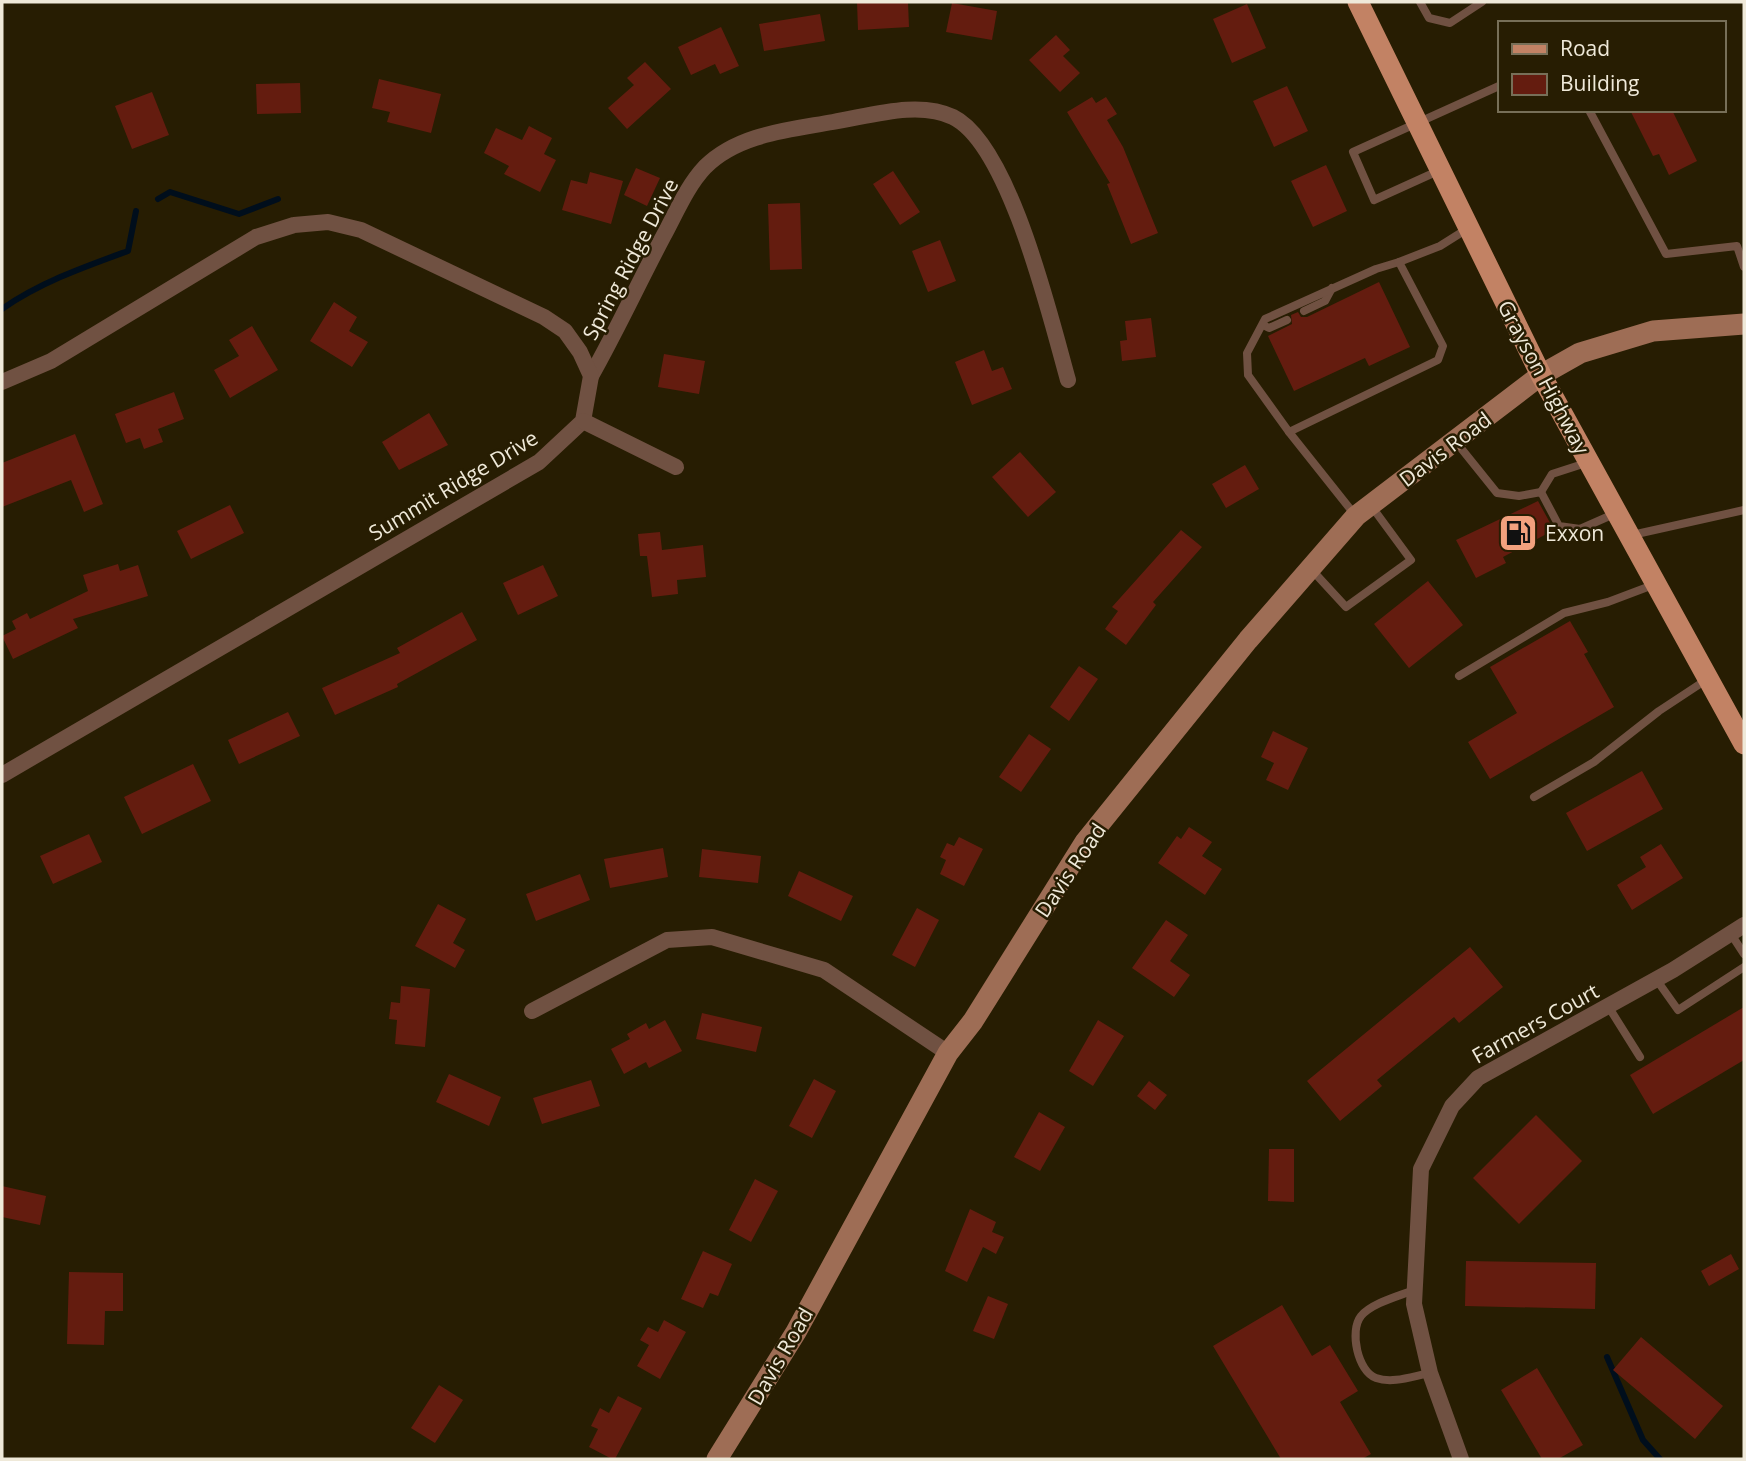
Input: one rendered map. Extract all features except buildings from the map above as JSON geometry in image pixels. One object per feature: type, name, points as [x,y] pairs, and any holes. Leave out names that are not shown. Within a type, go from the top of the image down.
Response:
[{"type":"main road","name":"Grayson Highway","points":[[1358,2],[1467,229],[1541,375],[1744,744]]},
{"type":"street","name":"Spring Ridge Drive","points":[[591,376],[683,199],[705,167],[732,146],[778,132],[900,111],[928,110],[954,118],[975,136],[996,169],[1034,260],[1068,380]]},
{"type":"street","points":[[2,382],[51,361],[256,237],[294,225],[328,222],[361,230],[544,317],[565,331],[580,352],[591,376],[583,421],[676,467]]},
{"type":"street","name":"Davis Road","points":[[717,1459],[796,1332],[948,1054],[973,1020],[1085,842],[1309,567],[1363,510],[1541,375],[1580,353],[1629,337],[1679,327],[1744,324]]},
{"type":"street","name":"Summit Ridge Drive","points":[[2,775],[539,462],[583,421]]},
{"type":"street","name":"Farmers Court","points":[[1461,1459],[1430,1373],[1414,1304],[1421,1169],[1452,1106],[1478,1078],[1656,979],[1738,929]]},
{"type":"street","points":[[531,1011],[667,940],[712,937],[824,970],[948,1054]]},
{"type":"lane","points":[[1420,2],[1429,19],[1450,23],[1482,2]]},
{"type":"lane","points":[[1439,170],[1374,201],[1353,152],[1415,121],[1498,86]]},
{"type":"lane","points":[[1590,112],[1666,254],[1737,246],[1744,267]]},
{"type":"lane","points":[[1309,567],[1346,607],[1410,560],[1289,432],[1248,375],[1247,353],[1265,319],[1332,288],[1440,246],[1467,229]]},
{"type":"lane","points":[[1289,432],[1438,360],[1443,346],[1399,262]]},
{"type":"lane","points":[[1304,311],[1325,301],[1332,288]]},
{"type":"lane","points":[[1263,326],[1269,328],[1287,320]]},
{"type":"lane","points":[[1455,440],[1497,493],[1519,496],[1541,492],[1552,474],[1589,462]]},
{"type":"lane","points":[[1541,492],[1559,526],[1580,529],[1617,513]]},
{"type":"lane","points":[[1629,535],[1744,510]]},
{"type":"lane","points":[[1459,677],[1564,613],[1608,602],[1656,584]]},
{"type":"lane","points":[[1534,797],[1594,762],[1658,711],[1708,679]]},
{"type":"lane","points":[[1738,929],[1744,954]]},
{"type":"lane","points":[[1656,979],[1678,1010],[1744,967]]},
{"type":"lane","points":[[1608,1006],[1640,1057]]},
{"type":"lane","points":[[1414,1290],[1362,1315],[1355,1330],[1357,1346],[1365,1368],[1374,1378],[1392,1381],[1430,1373]]},
{"type":"waterway","points":[[158,199],[170,192],[239,214],[278,199]]},
{"type":"waterway","points":[[2,309],[47,283],[128,251],[136,211]]},
{"type":"waterway","points":[[1607,1357],[1643,1440],[1660,1459]]},
{"type":"place","name":"Exxon","points":[[1518,533]]}]
